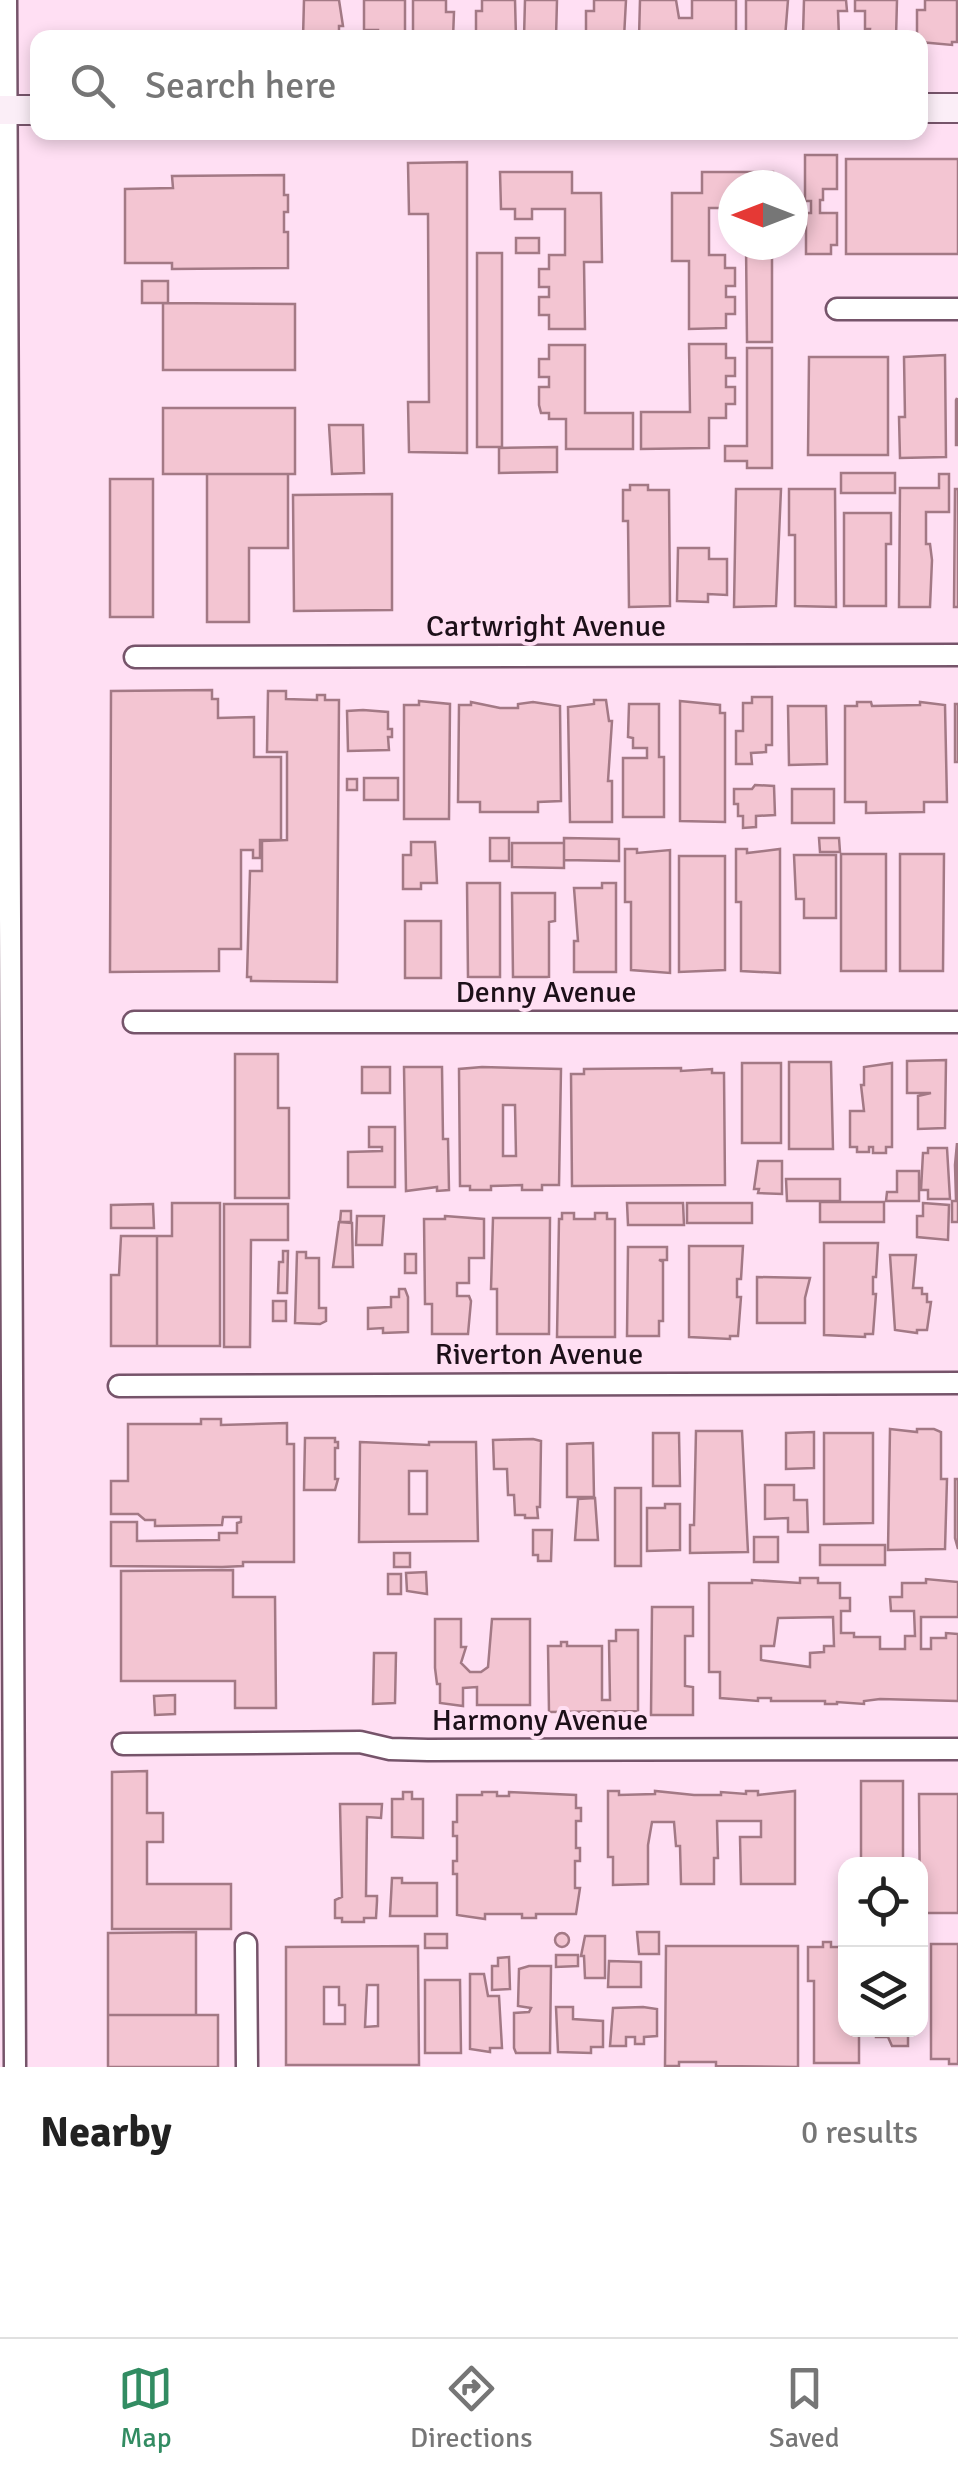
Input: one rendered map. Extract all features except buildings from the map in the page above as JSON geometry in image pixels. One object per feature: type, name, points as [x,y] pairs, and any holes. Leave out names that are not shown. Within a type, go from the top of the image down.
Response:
[{"type":"main road","points":[[928,108],[958,108]]},
{"type":"main road","points":[[3,110],[30,110]]},
{"type":"street","points":[[6,0],[5,1126],[14,2067]]},
{"type":"street","points":[[837,309],[958,309]]},
{"type":"street","name":"Cartwright Avenue","points":[[134,657],[958,655]]},
{"type":"street","name":"Denny Avenue","points":[[134,1022],[958,1022]]},
{"type":"street","name":"Riverton Avenue","points":[[119,1386],[958,1383]]},
{"type":"street","name":"Harmony Avenue","points":[[122,1744],[360,1742],[390,1750],[958,1748]]},
{"type":"street","points":[[246,1944],[246,2067]]}]
